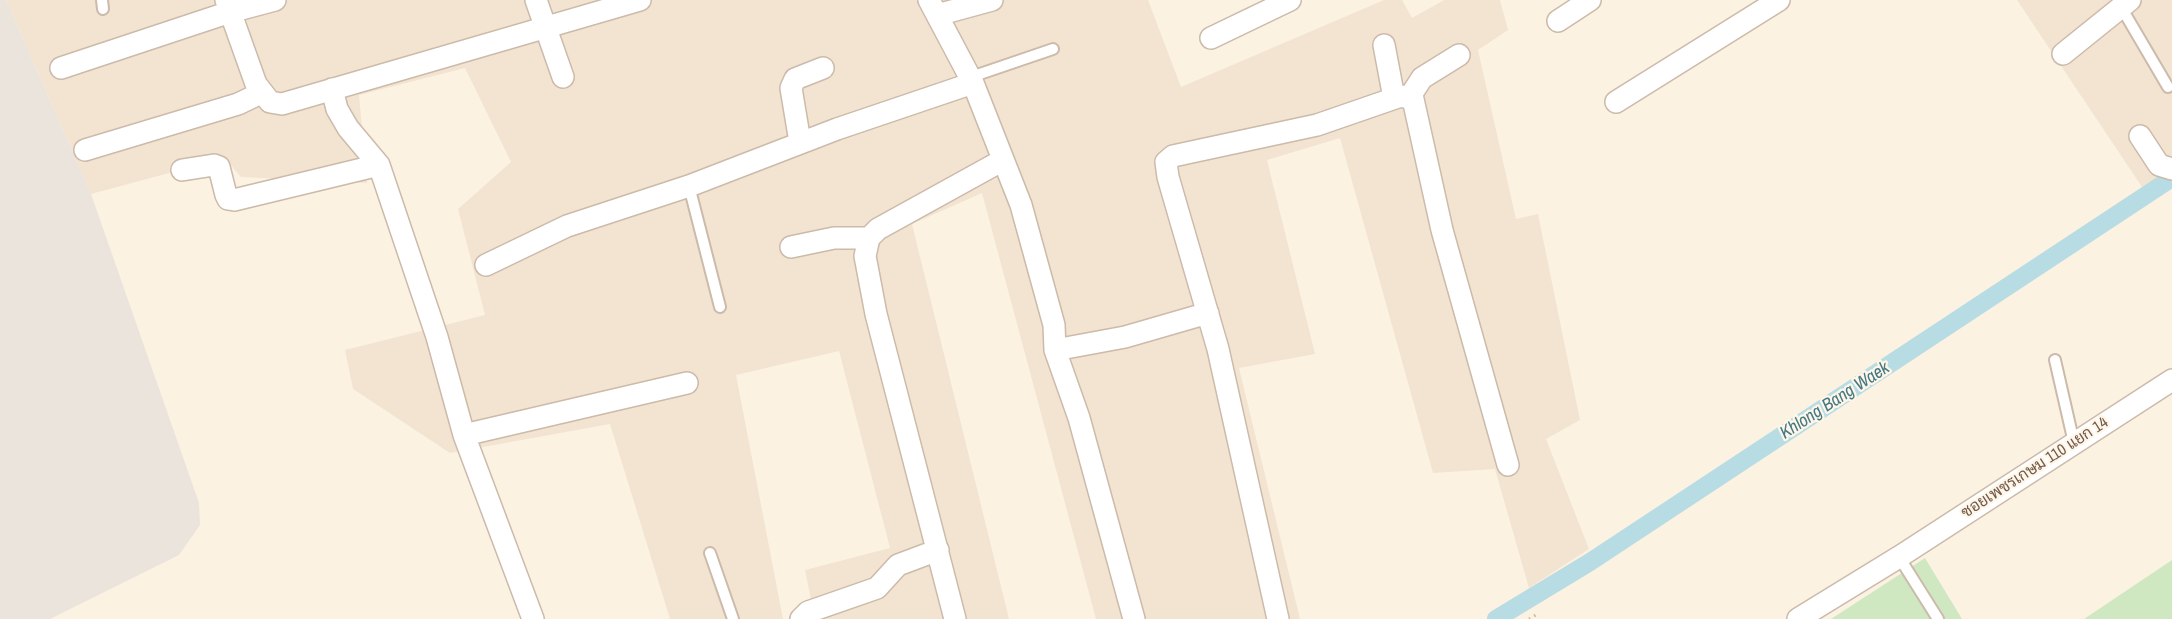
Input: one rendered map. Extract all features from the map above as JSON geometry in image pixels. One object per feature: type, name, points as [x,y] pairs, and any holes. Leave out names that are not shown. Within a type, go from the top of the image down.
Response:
[{"type":"street","points":[[61,68],[228,6],[275,0]]},
{"type":"street","points":[[536,0],[563,76]]},
{"type":"street","points":[[228,6],[261,93],[270,102],[282,104],[640,0]]},
{"type":"street","points":[[992,0],[933,7],[972,80],[1021,205],[1054,325],[1055,350],[1079,418],[1134,619]]},
{"type":"street","points":[[1211,38],[1290,0]]},
{"type":"street","points":[[1558,21],[1590,0]]},
{"type":"street","points":[[1616,102],[1779,0]]},
{"type":"street","points":[[2063,54],[2126,4]]},
{"type":"street","points":[[1384,45],[1401,98]]},
{"type":"street","points":[[1401,98],[1422,78],[1459,55]]},
{"type":"street","points":[[800,142],[791,88],[795,79],[823,68]]},
{"type":"street","points":[[486,265],[567,226],[689,186],[800,142],[972,80]]},
{"type":"street","points":[[332,89],[337,109],[348,128],[379,165],[437,337],[464,435],[533,619]]},
{"type":"street","points":[[86,150],[238,104],[261,93]]},
{"type":"street","points":[[1278,619],[1208,313],[1168,177],[1166,162],[1173,156],[1317,125],[1401,98],[1413,99],[1418,113],[1442,230],[1508,465]]},
{"type":"street","points":[[2140,136],[2159,165],[2172,169]]},
{"type":"street","points":[[955,619],[876,314],[865,256],[869,238],[878,229],[1002,160]]},
{"type":"street","points":[[182,170],[214,165],[219,167],[226,195],[228,199],[234,200],[379,165]]},
{"type":"street","points":[[791,247],[834,238],[869,238]]},
{"type":"street","points":[[1055,350],[1125,337],[1208,313]]},
{"type":"street","name":"ซอยเพชรเกษม 110 แยก 14","points":[[1798,619],[1899,557],[2172,380]]},
{"type":"street","points":[[464,435],[687,383]]},
{"type":"street","points":[[801,619],[808,612],[877,588],[898,565],[938,550]]},
{"type":"lane","points":[[2126,4],[2168,87]]},
{"type":"lane","points":[[972,80],[1053,49]]},
{"type":"lane","points":[[689,186],[720,307]]},
{"type":"lane","points":[[2055,360],[2074,443]]},
{"type":"lane","points":[[710,553],[733,619]]},
{"type":"lane","points":[[1899,557],[1938,619]]},
{"type":"path","points":[[1529,619],[1539,613]]},
{"type":"shaded area","points":[[0,0],[6,0],[91,194],[199,503],[200,525],[179,555],[50,619],[0,619]]},
{"type":"shaded area","points":[[6,0],[1148,0],[1181,87],[1384,0],[1402,0],[1412,18],[1444,0],[1500,0],[1508,30],[1478,50],[1516,219],[1538,214],[1580,420],[1546,439],[1589,549],[1529,588],[1495,469],[1433,473],[1340,138],[1267,160],[1315,354],[1239,368],[1300,619],[1096,619],[982,193],[912,224],[1009,619],[815,619],[805,570],[890,548],[839,351],[736,375],[783,619],[670,619],[610,424],[450,453],[353,389],[345,350],[485,315],[458,209],[511,162],[465,68],[359,95],[367,183],[241,177],[225,158],[91,194]]},
{"type":"shaded area","points":[[2017,0],[2172,0],[2172,172],[2144,190]]},
{"type":"green space","points":[[1925,558],[1962,619],[1831,619]]},
{"type":"green space","points":[[2172,560],[2172,619],[2084,619]]},
{"type":"waterway","name":"Khlong Bang Waek","points":[[1496,619],[1590,562],[2172,178]]}]
